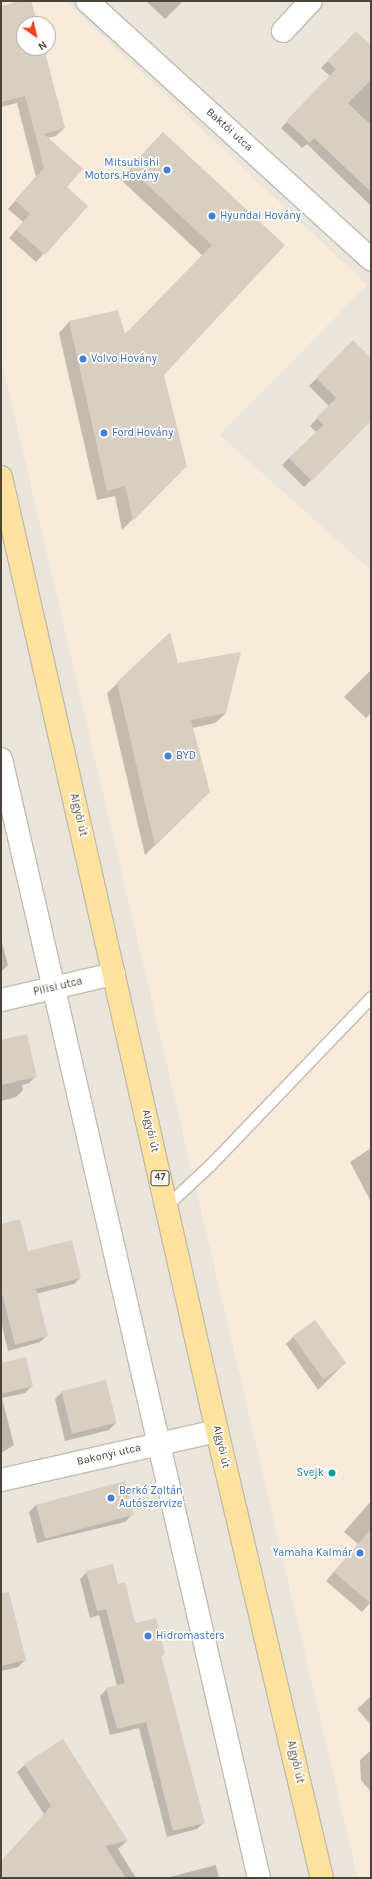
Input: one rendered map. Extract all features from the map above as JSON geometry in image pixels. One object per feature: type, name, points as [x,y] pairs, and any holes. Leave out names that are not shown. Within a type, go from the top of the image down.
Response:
[{"type":"main road","name":"Algyői út","points":[[1,477],[5,510],[114,974],[217,1431],[322,1878]]},
{"type":"street","name":"Baktói utca","points":[[87,1],[371,259]]},
{"type":"street","points":[[283,31],[311,1]]},
{"type":"street","points":[[1,759],[259,1878]]},
{"type":"street","name":"Pilisi utca","points":[[1,1000],[114,974]]},
{"type":"street","name":"Bakonyi utca","points":[[1,1480],[217,1431]]},
{"type":"lane","points":[[166,1206],[210,1165],[371,997]]},
{"type":"shaded area","points":[[1,1],[65,1],[367,285],[219,435],[371,571],[371,1878],[358,1878],[1,357]]},
{"type":"shaded area","points":[[65,1],[371,1],[371,571],[219,435],[367,285]]},
{"type":"shaded area","points":[[1,357],[358,1878],[1,1878]]},
{"type":"building","points":[[20,1],[31,1],[36,16],[16,16],[16,56],[46,56],[65,128],[44,134],[83,169],[67,187],[88,206],[45,255],[16,230],[30,214],[15,200],[44,168],[25,96],[1,102],[1,6]]},
{"type":"building","points":[[356,31],[371,45],[371,80],[348,103],[371,125],[371,192],[314,138],[310,143],[286,121],[336,69],[327,61]]},
{"type":"building","points":[[163,132],[285,245],[164,375],[187,466],[133,521],[125,486],[107,491],[69,321],[118,310],[125,334],[212,245],[129,168]]},
{"type":"building","points":[[353,340],[371,358],[371,421],[312,481],[289,458],[323,425],[316,418],[336,398],[316,378]]},
{"type":"building","name":"BYD","points":[[170,632],[178,663],[241,652],[226,713],[191,720],[210,792],[155,846],[117,682]]},
{"type":"building","points":[[27,1034],[37,1077],[1,1085],[1,1040]]},
{"type":"building","points":[[20,1219],[28,1251],[72,1240],[81,1278],[36,1289],[48,1336],[15,1345],[1,1290],[1,1224]]},
{"type":"building","points":[[315,1320],[346,1363],[324,1379],[292,1336]]},
{"type":"building","points":[[26,1357],[33,1386],[1,1394],[1,1363]]},
{"type":"building","points":[[106,1380],[117,1423],[72,1434],[61,1391]]},
{"type":"building","points":[[125,1481],[134,1515],[45,1539],[36,1505]]},
{"type":"building","name":"Yamaha Kalmár","points":[[371,1529],[371,1604],[334,1572]]},
{"type":"building","points":[[113,1564],[118,1584],[125,1582],[135,1623],[156,1618],[165,1654],[161,1655],[205,1823],[173,1831],[146,1722],[117,1729],[106,1688],[125,1683],[106,1609],[97,1611],[86,1571]]},
{"type":"building","points":[[9,1592],[26,1660],[1,1666],[1,1593]]},
{"type":"building","points":[[63,1739],[128,1841],[105,1846],[126,1878],[1,1878],[1,1862],[51,1806],[24,1764]]},
{"type":"place","name":"Mitsubishi Motors Hovány","points":[[167,170]]},
{"type":"place","name":"Hyundai Hovány","points":[[212,216]]},
{"type":"place","name":"Volvo Hovány","points":[[83,359]]},
{"type":"place","name":"Ford Hovány","points":[[104,433]]},
{"type":"place","name":"BYD","points":[[168,756]]},
{"type":"place","name":"Svejk","points":[[332,1473]]},
{"type":"place","name":"Berkó Zoltán Autószervize","points":[[111,1498]]},
{"type":"place","name":"Yamaha Kalmár","points":[[360,1553]]},
{"type":"place","name":"Hidromasters","points":[[148,1636]]}]
